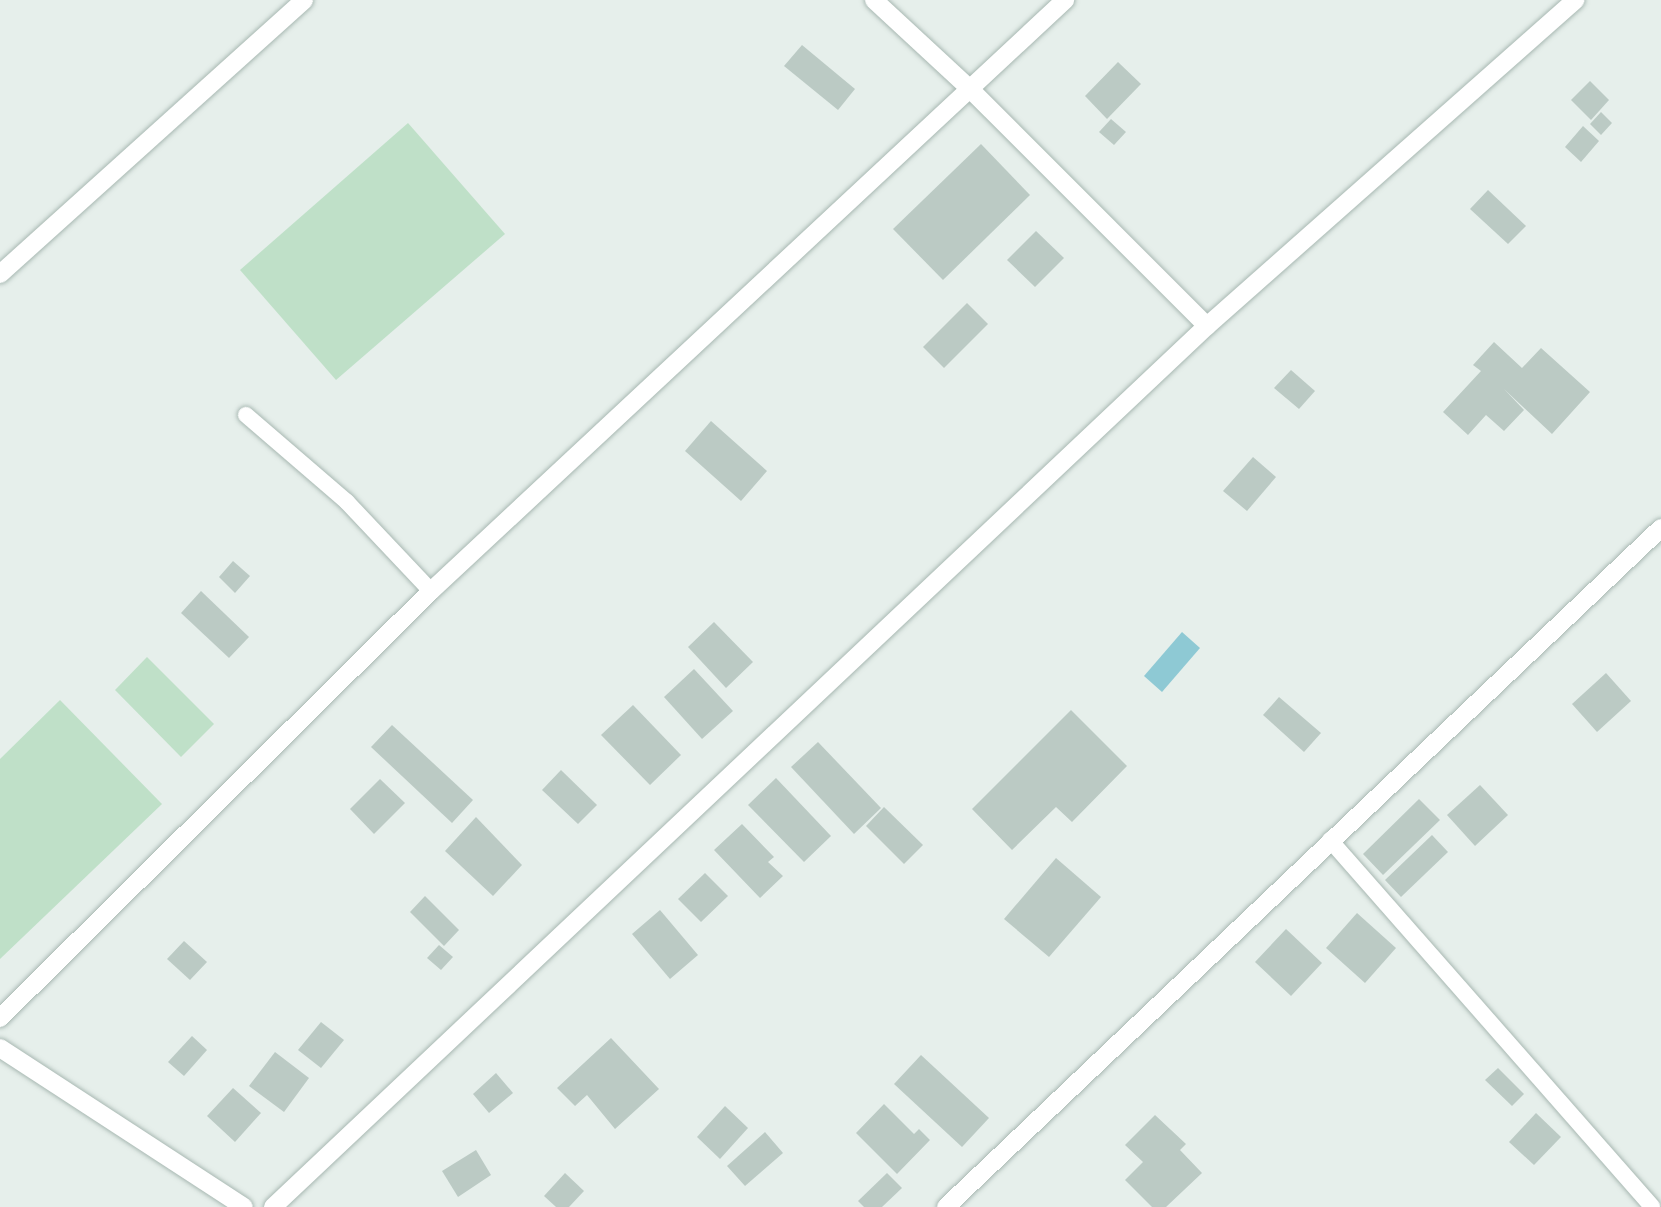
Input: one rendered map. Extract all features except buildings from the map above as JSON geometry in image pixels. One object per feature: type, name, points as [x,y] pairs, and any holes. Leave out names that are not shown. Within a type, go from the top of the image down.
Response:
[{"type":"street","points":[[0,274],[304,0]]},
{"type":"street","points":[[874,0],[970,88],[1207,326]]},
{"type":"street","points":[[0,1018],[431,591],[1065,0]]},
{"type":"street","points":[[273,1207],[1207,326],[1575,0]]},
{"type":"street","points":[[946,1207],[1661,528]]},
{"type":"street","points":[[0,1048],[244,1207]]},
{"type":"lane","points":[[246,415],[347,502],[431,591]]},
{"type":"lane","points":[[1330,840],[1652,1207]]},
{"type":"green space","points":[[408,123],[505,234],[336,380],[240,270]]},
{"type":"green space","points":[[147,657],[214,724],[181,757],[115,690]]},
{"type":"green space","points":[[60,700],[162,804],[0,959],[0,759]]},
{"type":"water","points":[[1182,632],[1200,648],[1162,692],[1144,676]]}]
